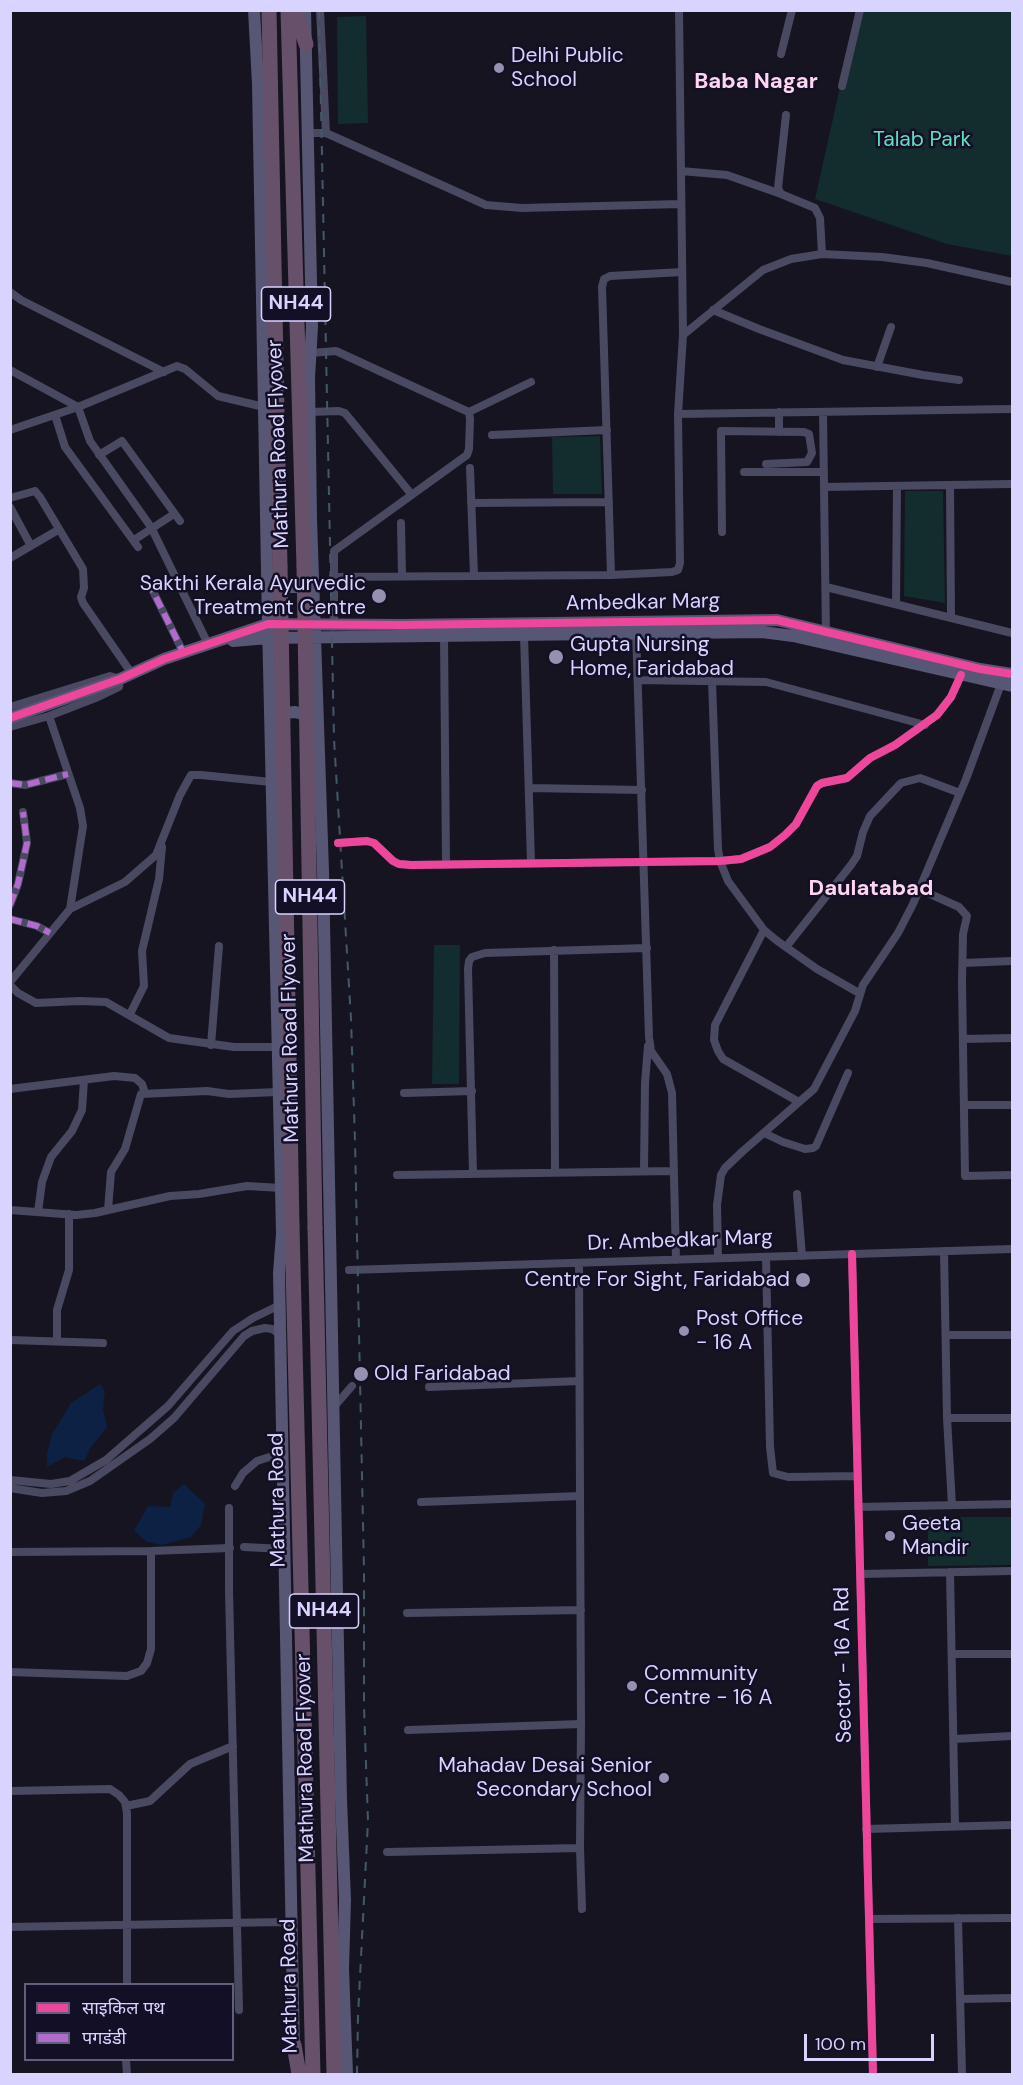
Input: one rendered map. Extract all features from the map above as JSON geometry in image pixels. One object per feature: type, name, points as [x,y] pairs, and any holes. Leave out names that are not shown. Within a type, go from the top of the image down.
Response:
[{"type":"highway","name":"Mathura Road Flyover","points":[[269,10],[295,1321]]},
{"type":"highway","name":"Mathura Road Flyover","points":[[288,10],[304,566],[315,1228],[333,2029]]},
{"type":"highway","points":[[295,10],[306,44]]},
{"type":"highway","points":[[282,1242],[295,1321]]},
{"type":"highway","name":"Mathura Road","points":[[295,1321],[313,2074]]},
{"type":"highway","points":[[333,2029],[341,2074]]},
{"type":"highway","name":"Mathura Road","points":[[333,2029],[334,2074]]},
{"type":"highway","points":[[294,2045],[300,2074]]},
{"type":"main road","points":[[254,10],[258,84],[281,1188],[282,1242],[279,1273],[294,2074]]},
{"type":"main road","points":[[305,10],[311,353],[311,519],[316,624]]},
{"type":"main road","points":[[311,519],[316,538],[315,638],[323,871],[345,1900],[343,1969],[347,2074]]},
{"type":"main road","points":[[267,573],[276,582],[286,587],[296,587],[306,583],[313,573]]},
{"type":"main road","name":"Ambedkar Marg","points":[[211,644],[268,638],[524,635],[777,620],[826,638],[961,675],[1007,685]]},
{"type":"main road","name":"Ambedkar Marg","points":[[211,644],[268,624],[636,627]]},
{"type":"main road","name":"Ambedkar Marg","points":[[826,638],[1012,674]]},
{"type":"main road","points":[[10,718],[126,676],[164,658],[211,644]]},
{"type":"main road","points":[[270,724],[285,713],[295,712],[303,714],[318,724]]},
{"type":"street","points":[[320,10],[327,134]]},
{"type":"street","points":[[333,576],[611,575],[678,570],[680,563],[678,414],[683,335],[679,10]]},
{"type":"street","points":[[781,54],[792,10]]},
{"type":"street","points":[[842,86],[860,10]]},
{"type":"street","points":[[781,194],[778,188],[786,116]]},
{"type":"street","points":[[308,133],[327,134],[486,205],[522,208],[681,204]]},
{"type":"street","points":[[681,171],[727,175],[815,208],[820,218],[822,254]]},
{"type":"street","points":[[683,335],[763,270],[791,259],[822,254],[882,257],[927,263],[1012,282]]},
{"type":"street","points":[[611,575],[602,287],[604,279],[610,276],[682,272]]},
{"type":"street","points":[[10,292],[21,300],[164,372]]},
{"type":"street","points":[[713,310],[843,360],[959,380]]},
{"type":"street","points":[[877,366],[891,327]]},
{"type":"street","points":[[311,353],[336,351],[469,412]]},
{"type":"street","points":[[10,430],[55,416],[177,366],[185,369],[218,396],[264,407]]},
{"type":"street","points":[[10,370],[78,407],[90,441],[151,527],[211,644]]},
{"type":"street","points":[[469,412],[531,382]]},
{"type":"street","points":[[678,414],[1012,409]]},
{"type":"street","points":[[310,412],[339,411],[345,413],[412,495]]},
{"type":"street","points":[[334,624],[333,556],[337,548],[469,453],[469,412]]},
{"type":"street","points":[[779,412],[779,432]]},
{"type":"street","points":[[823,412],[826,638]]},
{"type":"street","points":[[55,416],[65,447],[136,543],[151,527],[177,518],[122,441],[99,455]]},
{"type":"street","points":[[492,435],[607,430]]},
{"type":"street","points":[[722,532],[721,431],[804,432],[809,434],[812,453],[807,462],[766,464]]},
{"type":"street","points":[[470,468],[474,575]]},
{"type":"street","points":[[744,472],[824,472]]},
{"type":"street","points":[[824,487],[1012,484]]},
{"type":"street","points":[[950,485],[951,618]]},
{"type":"street","points":[[896,604],[897,486]]},
{"type":"street","points":[[10,498],[35,491],[83,569],[84,588],[81,597],[126,676]]},
{"type":"street","points":[[471,503],[609,502]]},
{"type":"street","points":[[10,507],[31,546]]},
{"type":"street","points":[[401,523],[402,576]]},
{"type":"street","points":[[10,558],[58,530]]},
{"type":"street","points":[[148,581],[183,652]]},
{"type":"street","points":[[826,587],[1012,633]]},
{"type":"street","points":[[636,627],[649,1037],[645,1083],[644,1171]]},
{"type":"street","points":[[524,635],[531,863]]},
{"type":"street","points":[[444,636],[446,864]]},
{"type":"street","points":[[338,843],[367,841],[374,843],[399,864],[741,859],[770,847],[796,824],[817,786],[847,778],[870,758],[937,716],[951,697],[961,675]]},
{"type":"street","points":[[10,707],[110,676],[126,676]]},
{"type":"street","points":[[10,727],[49,716],[111,691],[119,687],[126,676]]},
{"type":"street","points":[[638,680],[766,682],[925,725]]},
{"type":"street","points":[[712,681],[720,861],[728,881],[764,930],[817,969],[860,993]]},
{"type":"street","points":[[718,1258],[717,1205],[721,1175],[725,1168],[814,1089],[855,1011],[860,993],[898,933],[1007,685]]},
{"type":"street","points":[[49,716],[83,826],[70,909]]},
{"type":"street","points":[[10,783],[25,785],[68,774]]},
{"type":"street","points":[[271,782],[191,775],[180,795],[156,855],[135,876],[70,909],[10,983],[18,993],[36,1003],[106,1002],[169,1038],[234,1047],[278,1047]]},
{"type":"street","points":[[786,948],[857,856],[870,816],[901,783],[920,778],[960,793]]},
{"type":"street","points":[[529,788],[642,790]]},
{"type":"street","points":[[10,905],[18,884],[27,843],[23,812]]},
{"type":"street","points":[[130,1014],[144,986],[142,951],[162,863],[162,844]]},
{"type":"street","points":[[919,889],[959,907],[966,913],[963,963],[965,1176],[1012,1175]]},
{"type":"street","points":[[10,918],[51,933]]},
{"type":"street","points":[[764,930],[715,1025],[714,1040],[723,1059],[800,1102]]},
{"type":"street","points":[[211,1045],[219,946]]},
{"type":"street","points":[[474,1174],[469,961],[477,954],[484,953],[647,948]]},
{"type":"street","points":[[554,950],[555,1172]]},
{"type":"street","points":[[963,963],[1012,961]]},
{"type":"street","points":[[649,1037],[651,1051],[667,1074],[672,1093],[676,1260]]},
{"type":"street","points":[[963,1039],[1012,1038]]},
{"type":"street","points":[[764,1133],[794,1146],[813,1148],[816,1146],[848,1073]]},
{"type":"street","points":[[10,1089],[114,1076],[135,1078],[142,1084],[145,1093]]},
{"type":"street","points":[[38,1212],[42,1182],[51,1157],[72,1131],[82,1110],[84,1080]]},
{"type":"street","points":[[404,1093],[472,1091]]},
{"type":"street","points":[[108,1210],[111,1172],[125,1149],[139,1097],[145,1093],[278,1092]]},
{"type":"street","points":[[964,1105],[1012,1106]]},
{"type":"street","points":[[397,1175],[674,1171]]},
{"type":"street","points":[[10,1210],[69,1214],[95,1213],[155,1198],[247,1186],[281,1188]]},
{"type":"street","points":[[796,1194],[802,1256]]},
{"type":"street","points":[[57,1341],[57,1310],[69,1270],[69,1214]]},
{"type":"street","name":"Dr. Ambedkar Marg","points":[[349,1270],[1012,1249]]},
{"type":"street","points":[[944,1251],[947,1418],[952,1505]]},
{"type":"street","name":"Sector - 16 A Rd","points":[[852,1254],[873,2074]]},
{"type":"street","points":[[766,1257],[771,1468],[773,1473],[778,1476],[858,1476]]},
{"type":"street","points":[[579,1263],[582,1909]]},
{"type":"street","points":[[10,1480],[51,1484],[70,1481],[106,1460],[168,1406],[233,1331],[253,1317],[280,1305]]},
{"type":"street","points":[[10,1488],[42,1493],[66,1491],[90,1481],[150,1439],[174,1418],[244,1336],[252,1331],[265,1328],[272,1329],[281,1335]]},
{"type":"street","points":[[946,1335],[1012,1335]]},
{"type":"street","points":[[10,1340],[103,1343]]},
{"type":"street","points":[[429,1387],[579,1381]]},
{"type":"street","points":[[333,1408],[352,1386]]},
{"type":"street","points":[[947,1418],[1012,1418]]},
{"type":"street","points":[[235,1486],[243,1473],[257,1461],[282,1453]]},
{"type":"street","points":[[421,1502],[580,1496]]},
{"type":"street","points":[[858,1507],[1012,1504]]},
{"type":"street","points":[[229,1508],[232,1746],[240,2010]]},
{"type":"street","points":[[244,1547],[284,1548]]},
{"type":"street","points":[[10,1552],[230,1548]]},
{"type":"street","points":[[10,1672],[127,1676],[141,1671],[147,1663],[151,1649],[151,1551]]},
{"type":"street","points":[[860,1574],[1012,1571]]},
{"type":"street","points":[[950,1572],[955,1826]]},
{"type":"street","points":[[407,1613],[581,1610]]},
{"type":"street","points":[[953,1654],[1012,1654]]},
{"type":"street","points":[[408,1730],[581,1724]]},
{"type":"street","points":[[954,1739],[1012,1737]]},
{"type":"street","points":[[126,1806],[150,1801],[190,1764],[232,1746]]},
{"type":"street","points":[[10,1791],[110,1789],[119,1795],[126,1806],[127,1983]]},
{"type":"street","points":[[866,1829],[1012,1825]]},
{"type":"street","points":[[387,1852],[580,1848]]},
{"type":"street","points":[[958,1918],[962,2074]]},
{"type":"street","points":[[869,1919],[1012,1918]]},
{"type":"street","points":[[10,1927],[282,1922],[292,1925]]},
{"type":"street","points":[[960,1999],[1012,1998]]},
{"type":"green space","name":"Talab Park","points":[[857,11],[1012,11],[1012,256],[947,244],[815,199]]},
{"type":"green space","points":[[366,16],[368,123],[338,124],[337,17]]},
{"type":"green space","points":[[600,436],[602,494],[553,494],[552,437]]},
{"type":"green space","points":[[905,491],[943,491],[945,603],[904,596]]},
{"type":"green space","points":[[434,945],[460,945],[459,1084],[432,1084]]},
{"type":"green space","points":[[928,1517],[1012,1517],[1012,1565],[928,1566]]},
{"type":"water","points":[[100,1384],[105,1391],[103,1409],[107,1427],[91,1447],[84,1461],[65,1457],[47,1467],[47,1453],[52,1434],[71,1403]]},
{"type":"water","points":[[184,1484],[205,1504],[201,1525],[191,1537],[162,1545],[147,1542],[134,1531],[148,1506],[170,1507],[173,1493]]},
{"type":"railway","points":[[319,10],[334,739],[351,1019],[364,1571],[364,1707],[368,1821],[357,2074]]},
{"type":"marked path","points":[[148,581],[183,652]]},
{"type":"marked path","points":[[10,783],[25,785],[68,774]]},
{"type":"marked path","points":[[10,905],[18,884],[27,843],[23,812]]},
{"type":"marked path","points":[[10,919],[37,926],[50,933]]},
{"type":"cycle path","points":[[10,718],[120,679],[164,659],[268,624],[401,625],[777,620],[980,669],[1012,674]]},
{"type":"cycle path","points":[[338,843],[367,841],[374,843],[393,861],[411,865],[741,859],[770,847],[785,835],[796,824],[817,786],[847,778],[870,758],[895,745],[937,715],[951,697],[961,675]]},
{"type":"cycle path","points":[[852,1254],[873,2074]]},
{"type":"place","name":"Delhi Public School","points":[[499,68]]},
{"type":"place","name":"Sakthi Kerala Ayurvedic Treatment Centre","points":[[379,596]]},
{"type":"place","name":"Gupta Nursing Home, Faridabad","points":[[556,657]]},
{"type":"place","name":"Centre For Sight, Faridabad","points":[[803,1280]]},
{"type":"place","name":"Post Office - 16 A","points":[[684,1331]]},
{"type":"place","name":"Old Faridabad","points":[[361,1374]]},
{"type":"place","name":"Geeta Mandir","points":[[890,1536]]},
{"type":"place","name":"Community Centre - 16 A","points":[[632,1686]]},
{"type":"place","name":"Mahadav Desai Senior Secondary School","points":[[664,1778]]},
{"type":"district","name":"Baba Nagar","points":[[756,82]]},
{"type":"district","name":"Daulatabad","points":[[871,889]]}]
